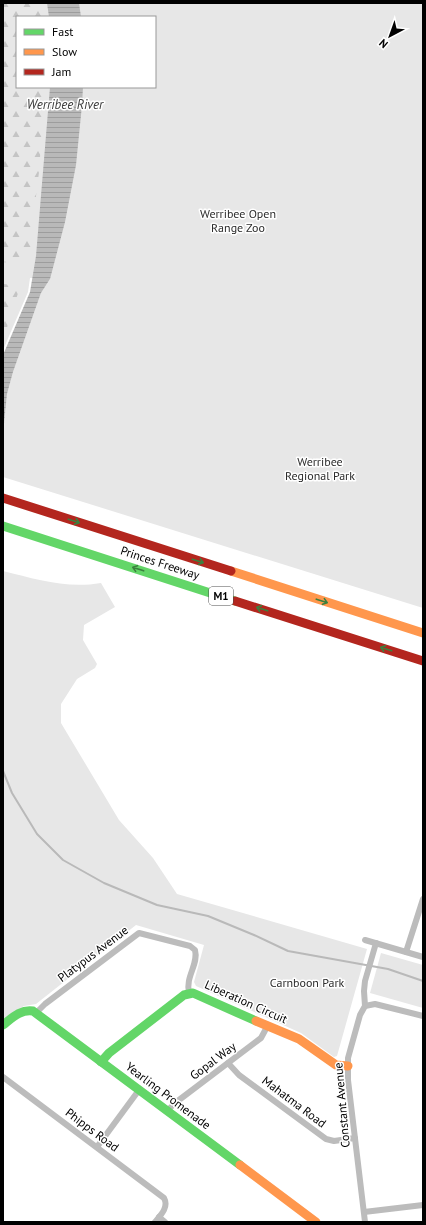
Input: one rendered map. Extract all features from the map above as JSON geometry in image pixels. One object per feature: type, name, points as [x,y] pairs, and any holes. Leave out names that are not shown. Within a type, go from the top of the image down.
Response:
[{"type":"main road","name":"Princes Freeway","points":[[3,498],[423,633]]},
{"type":"main road","name":"Princes Freeway","points":[[3,526],[423,661]]},
{"type":"main road","name":"Liberation Circuit","points":[[101,1062],[109,1053],[184,995],[190,993],[199,994],[299,1039],[331,1063],[348,1066]]},
{"type":"main road","points":[[3,1025],[26,1010],[36,1013]]},
{"type":"main road","name":"Yearling Promenade","points":[[36,1013],[316,1222]]},
{"type":"street","points":[[406,952],[423,899]]},
{"type":"street","name":"Platypus Avenue","points":[[36,1013],[45,1004],[139,933],[190,946],[195,950],[196,956],[188,981],[190,993]]},
{"type":"street","points":[[365,940],[423,957]]},
{"type":"street","name":"Constant Avenue","points":[[365,1222],[348,1080],[348,1058],[360,1015],[365,1006],[364,991],[376,943]]},
{"type":"street","points":[[365,1006],[375,1004],[423,1016]]},
{"type":"street","name":"Gopal Way","points":[[167,1111],[175,1103],[261,1038],[268,1025]]},
{"type":"street","name":"Mahatma Road","points":[[228,1063],[239,1074],[326,1139],[334,1141],[355,1138]]},
{"type":"street","name":"Phipps Road","points":[[3,1077],[160,1195],[166,1202],[166,1206],[157,1220]]},
{"type":"street","points":[[97,1147],[139,1090]]},
{"type":"street","points":[[364,1212],[423,1205]]},
{"type":"street","points":[[157,1220],[165,1222]]},
{"type":"green space","name":"Werribee Open Range Zoo","points":[[3,3],[423,3],[423,608],[3,477],[3,434],[7,394],[13,372],[41,293],[50,279],[30,278],[28,292],[3,350]]},
{"type":"green space","points":[[3,3],[42,3],[43,16],[16,16],[16,88],[45,88],[39,172],[33,220],[32,252],[21,265],[3,262]]},
{"type":"green space","points":[[3,284],[13,285],[19,290],[3,340]]},
{"type":"green space","name":"Carnboon Park","points":[[3,571],[63,584],[88,585],[101,583],[115,607],[84,625],[83,640],[97,664],[95,668],[77,679],[61,704],[61,723],[119,820],[153,858],[177,894],[367,949],[337,1056],[334,1057],[301,1033],[196,986],[194,982],[204,945],[136,925],[36,1004],[24,1006],[3,1019]]},
{"type":"green space","points":[[381,953],[423,965],[423,1008],[370,993]]},
{"type":"water","points":[[47,3],[79,3],[81,16],[49,16]]},
{"type":"water","name":"Werribee River","points":[[50,88],[83,88],[76,165],[65,222],[50,279],[41,293],[13,372],[7,394],[3,434],[3,355],[30,292],[36,256]]},
{"type":"waterway","points":[[3,771],[12,793],[37,834],[63,860],[104,883],[157,905],[208,916],[288,951],[388,969],[423,981]]},
{"type":"traffic: fast","points":[[3,526],[235,601]]},
{"type":"traffic: fast","points":[[101,1062],[109,1053],[184,995],[193,993],[256,1021]]},
{"type":"traffic: fast","points":[[3,1025],[13,1017],[25,1011],[33,1011],[240,1165]]},
{"type":"traffic: slow","points":[[231,571],[423,633]]},
{"type":"traffic: slow","points":[[256,1021],[299,1039],[336,1065],[348,1066]]},
{"type":"traffic: slow","points":[[240,1165],[316,1222]]},
{"type":"traffic: jam","points":[[3,498],[231,571]]},
{"type":"traffic: jam","points":[[235,601],[423,661]]},
{"type":"park label","name":"Werribee Regional Park","points":[[320,469]]}]
